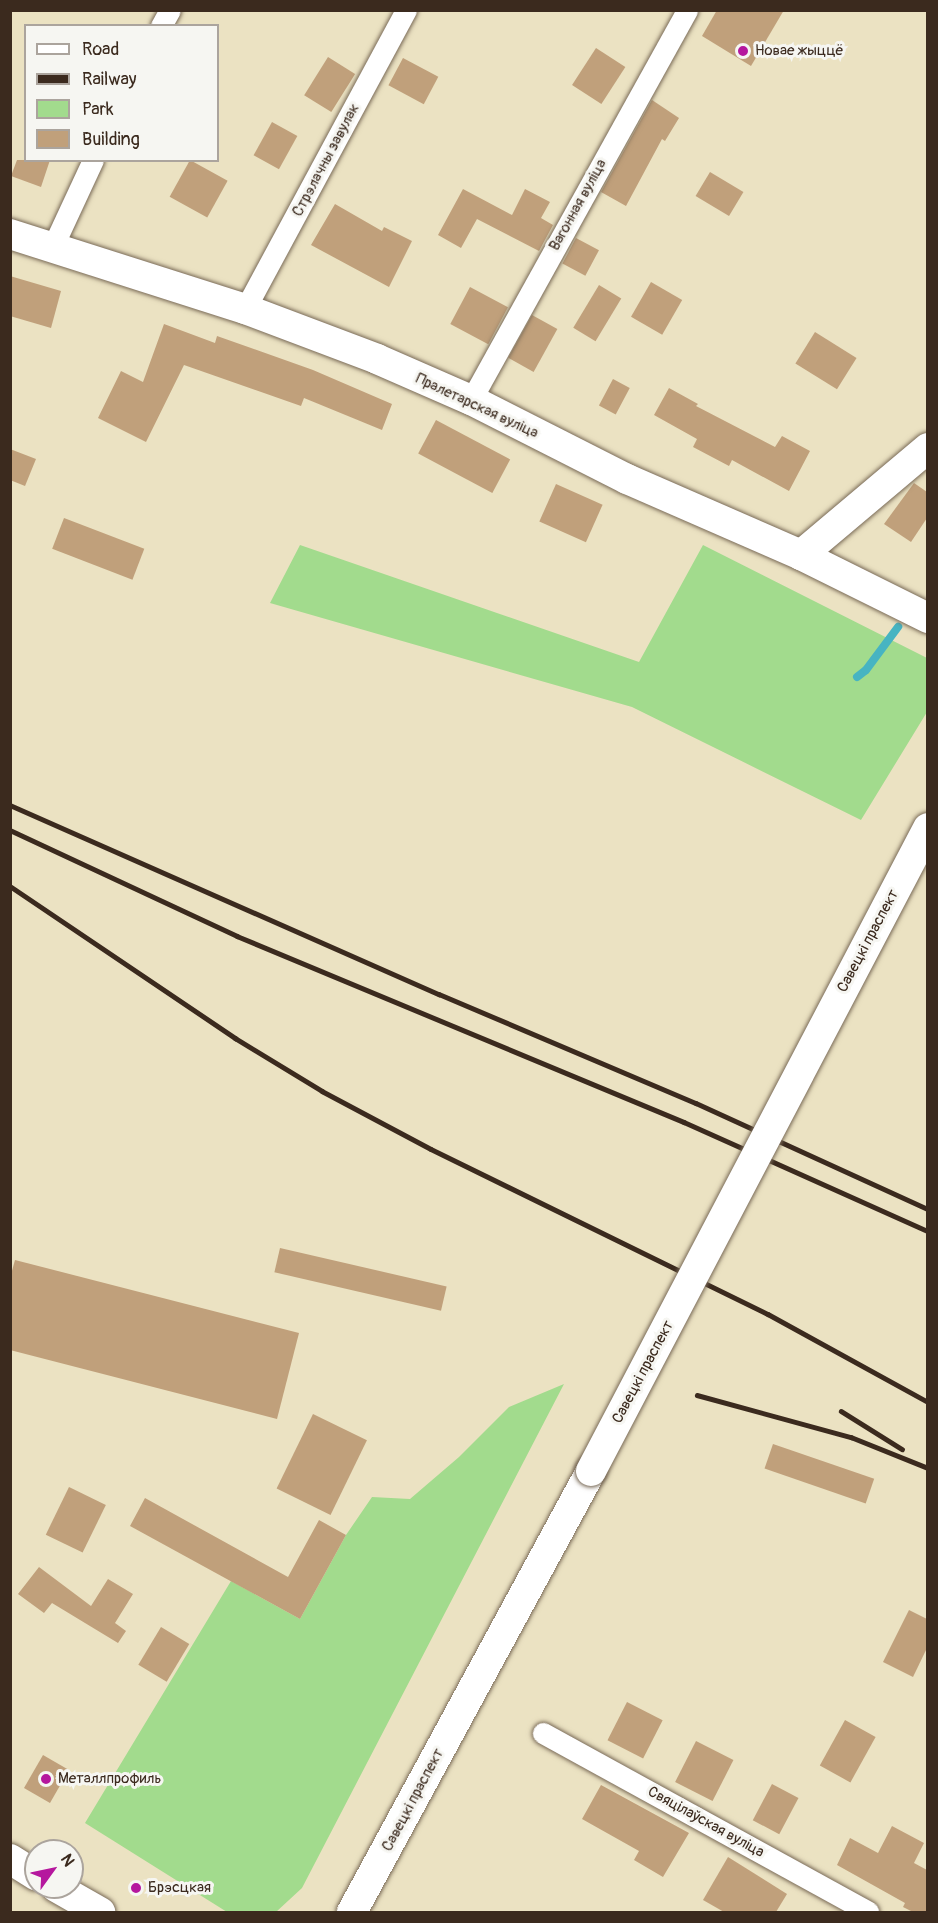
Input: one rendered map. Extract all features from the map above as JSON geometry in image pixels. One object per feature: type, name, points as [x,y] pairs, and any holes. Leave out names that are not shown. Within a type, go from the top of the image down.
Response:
[{"type":"main road","name":"Пралетарская вуліца","points":[[10,234],[245,309],[376,359],[471,400],[627,479],[801,555],[927,618]]},
{"type":"main road","points":[[801,555],[927,448]]},
{"type":"main road","name":"Савецкі праспект","points":[[352,1912],[591,1471],[927,828]]},
{"type":"main road","points":[[10,1859],[24,1868]]},
{"type":"main road","points":[[75,1899],[92,1910]]},
{"type":"street","points":[[162,24],[170,10]]},
{"type":"street","name":"Стрэлачны завулак","points":[[245,309],[406,10]]},
{"type":"street","name":"Вагонная вуліца","points":[[471,400],[687,10]]},
{"type":"street","points":[[53,246],[92,162]]},
{"type":"street","name":"Свяцілаўская вуліца","points":[[543,1733],[868,1912]]},
{"type":"green space","points":[[300,545],[639,662],[703,545],[927,658],[927,712],[861,820],[632,707],[270,603]]},
{"type":"green space","points":[[564,1384],[302,1888],[276,1912],[227,1912],[85,1823],[231,1581],[300,1619],[346,1535],[372,1497],[410,1499],[459,1457],[509,1407]]},
{"type":"building","name":"Новае жыццё","points":[[717,10],[784,10],[751,66],[702,36]]},
{"type":"building","points":[[596,48],[625,67],[601,104],[572,85]]},
{"type":"building","points":[[328,57],[355,74],[331,112],[304,95]]},
{"type":"building","points":[[403,58],[438,77],[424,104],[388,85]]},
{"type":"building","points":[[652,100],[679,118],[665,141],[662,139],[626,206],[601,192]]},
{"type":"building","points":[[272,122],[297,136],[279,169],[254,155]]},
{"type":"building","points":[[17,160],[49,162],[41,187],[11,176]]},
{"type":"building","points":[[189,162],[194,162],[228,181],[207,218],[170,197]]},
{"type":"building","points":[[710,172],[743,192],[729,216],[696,196]]},
{"type":"building","points":[[463,189],[512,215],[525,189],[550,202],[541,218],[553,225],[539,251],[477,219],[461,248],[438,235]]},
{"type":"building","points":[[335,204],[382,231],[384,227],[412,241],[389,287],[311,245]]},
{"type":"building","points":[[576,238],[599,250],[585,276],[562,264]]},
{"type":"building","points":[[10,276],[61,291],[51,328],[10,316]]},
{"type":"building","points":[[651,282],[682,300],[662,335],[631,317]]},
{"type":"building","points":[[599,285],[621,298],[596,341],[573,328]]},
{"type":"building","points":[[470,287],[508,307],[488,344],[450,324]]},
{"type":"building","points":[[532,315],[557,329],[534,372],[508,358]]},
{"type":"building","points":[[164,324],[215,343],[217,336],[313,370],[392,404],[382,430],[304,398],[301,406],[184,365],[146,442],[98,418],[121,371],[143,382]]},
{"type":"building","points":[[815,332],[857,358],[837,389],[795,363]]},
{"type":"building","points":[[613,379],[630,388],[616,414],[599,405]]},
{"type":"building","points":[[669,388],[698,404],[696,406],[775,447],[782,436],[810,451],[789,491],[732,460],[729,466],[693,447],[697,439],[654,415]]},
{"type":"building","points":[[436,420],[510,459],[492,493],[418,454]]},
{"type":"building","points":[[10,449],[36,459],[25,486],[10,480]]},
{"type":"building","points":[[914,483],[927,492],[927,518],[911,542],[884,524]]},
{"type":"building","points":[[556,484],[603,505],[586,542],[539,521]]},
{"type":"building","points":[[64,518],[144,549],[132,580],[52,549]]},
{"type":"building","points":[[280,1248],[447,1286],[441,1311],[274,1272]]},
{"type":"building","points":[[15,1260],[299,1333],[277,1419],[10,1350],[10,1278]]},
{"type":"building","points":[[313,1414],[367,1440],[331,1515],[277,1489]]},
{"type":"building","points":[[773,1444],[874,1479],[866,1503],[765,1469]]},
{"type":"building","points":[[69,1487],[106,1505],[83,1553],[46,1535]]},
{"type":"building","points":[[145,1498],[288,1577],[319,1520],[346,1535],[300,1619],[130,1526]]},
{"type":"building","points":[[39,1567],[91,1606],[108,1579],[133,1594],[115,1623],[126,1631],[118,1643],[52,1603],[44,1613],[18,1594]]},
{"type":"building","points":[[909,1610],[927,1619],[927,1648],[913,1677],[883,1662]]},
{"type":"building","points":[[161,1627],[189,1644],[167,1682],[138,1665]]},
{"type":"building","points":[[627,1702],[663,1720],[643,1758],[607,1740]]},
{"type":"building","points":[[845,1720],[876,1737],[850,1782],[820,1765]]},
{"type":"building","points":[[696,1741],[733,1760],[713,1801],[675,1782]]},
{"type":"building","name":"Металлпрофиль","points":[[43,1755],[69,1770],[50,1803],[24,1788]]},
{"type":"building","points":[[772,1784],[798,1798],[779,1834],[753,1820]]},
{"type":"building","points":[[601,1785],[689,1833],[663,1877],[634,1860],[639,1851],[582,1819]]},
{"type":"building","points":[[892,1826],[924,1843],[914,1863],[927,1870],[927,1912],[913,1912],[903,1907],[905,1903],[837,1865],[850,1838],[878,1853]]},
{"type":"building","points":[[728,1857],[787,1894],[776,1912],[724,1912],[703,1900]]},
{"type":"waterway","points":[[857,677],[866,670],[898,627]]},
{"type":"railway","points":[[10,805],[439,994],[696,1103],[928,1209]]},
{"type":"railway","points":[[10,830],[237,936],[684,1122],[928,1231]]},
{"type":"railway","points":[[10,886],[235,1038],[322,1091],[431,1149],[768,1314],[928,1402]]},
{"type":"railway","points":[[697,1395],[851,1437],[928,1468]]},
{"type":"railway","points":[[841,1411],[902,1449]]},
{"type":"place","name":"Новае жыццё","points":[[743,51]]},
{"type":"place","name":"Металлпрофиль","points":[[46,1779]]},
{"type":"place","name":"Брэсцкая","points":[[136,1888]]}]
